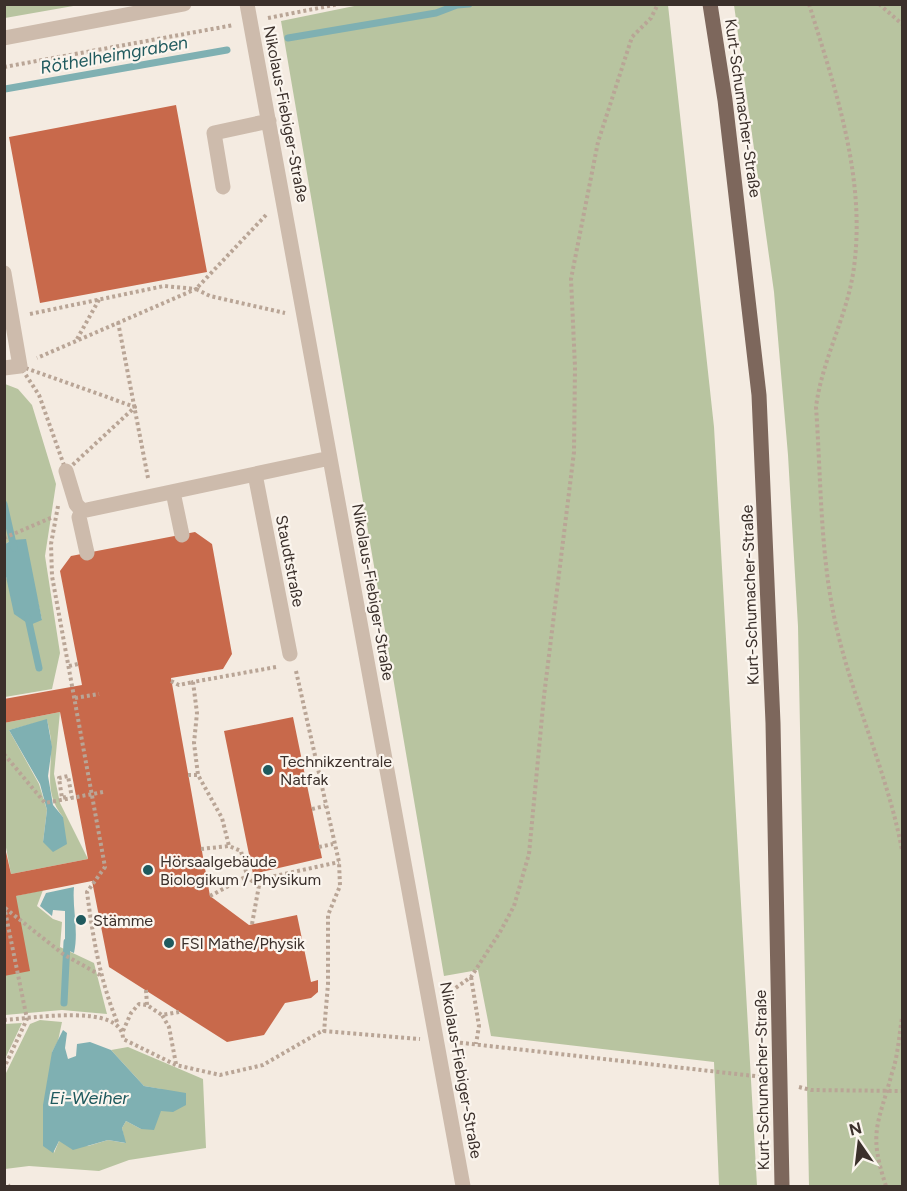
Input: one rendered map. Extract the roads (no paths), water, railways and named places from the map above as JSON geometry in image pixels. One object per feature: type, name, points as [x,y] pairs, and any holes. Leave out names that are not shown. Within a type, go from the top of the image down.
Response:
[{"type":"main road","name":"Kurt-Schumacher-Straße","points":[[710,4],[726,111],[759,395],[773,723],[782,1186]]},
{"type":"street","points":[[4,38],[184,4]]},
{"type":"street","name":"Nikolaus-Fiebiger-Straße","points":[[247,4],[463,1186]]},
{"type":"street","points":[[223,187],[214,133],[269,121]]},
{"type":"street","points":[[4,273],[13,318],[12,367]]},
{"type":"street","points":[[87,553],[79,517],[82,512],[330,458]]},
{"type":"street","points":[[67,474],[76,504],[82,512]]},
{"type":"street","name":"Staudtstraße","points":[[255,474],[287,661]]},
{"type":"street","points":[[173,492],[182,535]]},
{"type":"water","points":[[26,539],[42,620],[30,625],[14,614],[5,572],[5,544],[12,540]]},
{"type":"water","points":[[47,719],[52,747],[48,776],[53,805],[63,817],[67,844],[53,852],[43,842],[47,810],[40,784],[9,730]]},
{"type":"water","points":[[74,887],[76,936],[74,953],[65,949],[65,911],[53,910],[52,916],[40,906],[46,893]]},
{"type":"water","name":"Ei-Weiher","points":[[63,1030],[67,1033],[65,1048],[68,1059],[76,1056],[77,1044],[90,1042],[111,1050],[144,1086],[186,1093],[186,1105],[173,1112],[161,1111],[154,1130],[141,1129],[126,1121],[122,1128],[126,1143],[108,1140],[73,1150],[59,1141],[53,1153],[43,1146],[43,1105],[52,1052]]},
{"type":"waterway","name":"Röthelheimgraben","points":[[288,38],[436,13],[457,5],[469,4]]},
{"type":"waterway","name":"Röthelheimgraben","points":[[5,89],[227,50]]},
{"type":"waterway","points":[[4,504],[14,548]]},
{"type":"waterway","points":[[28,618],[39,668]]},
{"type":"waterway","points":[[64,1003],[67,942]]},
{"type":"place","name":"Technikzentrale Natfak","points":[[268,770]]},
{"type":"place","name":"Hörsaalgebäude Biologikum / Physikum","points":[[148,870]]},
{"type":"place","name":"Stämme","points":[[81,920]]},
{"type":"place","name":"FSI Mathe/Physik","points":[[169,943]]}]
